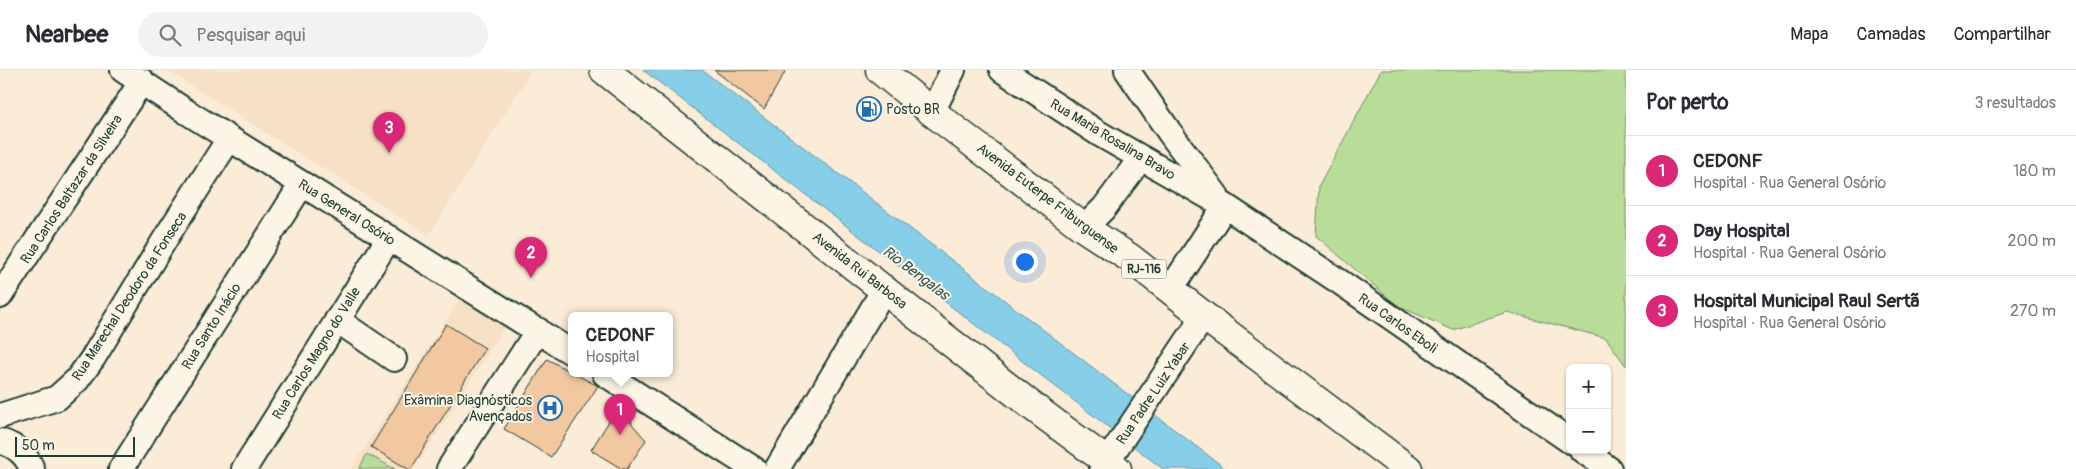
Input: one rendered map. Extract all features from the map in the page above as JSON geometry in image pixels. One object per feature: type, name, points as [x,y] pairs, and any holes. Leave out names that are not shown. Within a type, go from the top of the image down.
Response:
[{"type":"main road","name":"Avenida Rui Barbosa","points":[[604,70],[885,288],[1108,467]]},
{"type":"main road","name":"Avenida Euterpe Friburguense","points":[[880,70],[1084,228],[1170,289],[1408,469]]},
{"type":"street","points":[[932,112],[953,70]]},
{"type":"street","name":"Rua Maria Rosalina Bravo","points":[[1002,70],[1098,133],[1225,206]]},
{"type":"street","points":[[1127,70],[1198,173],[1225,206],[1170,289]]},
{"type":"street","name":"Rua General Osório","points":[[132,76],[229,139],[568,350]]},
{"type":"street","name":"Rua Carlos Baltazar da Silveira","points":[[0,296],[132,76]]},
{"type":"street","name":"Rua Marechal Deodoro da Fonseca","points":[[0,416],[57,398],[77,380],[93,358],[170,231],[229,139]]},
{"type":"street","points":[[1084,228],[1104,208],[1141,158]]},
{"type":"street","name":"Rua Santo Inácio","points":[[121,469],[302,184]]},
{"type":"street","name":"Rua Carlos Eboli","points":[[1225,206],[1340,282],[1566,438]]},
{"type":"street","name":"Rua Carlos Magno do Valle","points":[[244,469],[389,238]]},
{"type":"street","points":[[777,469],[885,288]]},
{"type":"street","name":"Rua Padre Luiz Yabar","points":[[1108,467],[1122,439],[1204,316]]},
{"type":"street","points":[[337,320],[394,360]]},
{"type":"street","points":[[449,469],[538,330]]},
{"type":"street","points":[[610,377],[754,469]]},
{"type":"street","points":[[0,441],[18,449],[28,459],[32,469]]},
{"type":"street","points":[[1588,454],[1609,469]]},
{"type":"shaded area","points":[[166,70],[532,70],[429,235]]},
{"type":"shaded area","points":[[460,298],[506,325],[415,469],[351,469]]},
{"type":"green space","points":[[1381,70],[1626,70],[1626,366],[1606,338],[1507,312],[1453,330],[1398,306],[1316,236],[1319,186]]},
{"type":"green space","points":[[367,454],[395,469],[359,469]]},
{"type":"water","name":"Rio Bengalas","points":[[643,70],[702,70],[1226,469],[1163,469]]},
{"type":"building","points":[[714,70],[786,70],[764,109]]},
{"type":"building","points":[[446,324],[485,348],[411,469],[408,469],[371,447]]},
{"type":"building","name":"Exâmina Diagnósticos Avençados","points":[[547,359],[568,370],[568,377],[581,377],[598,386],[551,457],[504,429]]},
{"type":"building","points":[[616,410],[630,415],[632,424],[646,440],[627,469],[622,469],[591,450]]},
{"type":"place","name":"Posto BR","points":[[869,109]]},
{"type":"place","name":"Hospital Municipal Raul Sertã","points":[[389,153]]},
{"type":"place","name":"Day Hospital","points":[[531,278]]},
{"type":"place","name":"Exâmina Diagnósticos Avençados","points":[[550,408]]},
{"type":"place","name":"CEDONF","points":[[620,435]]}]
